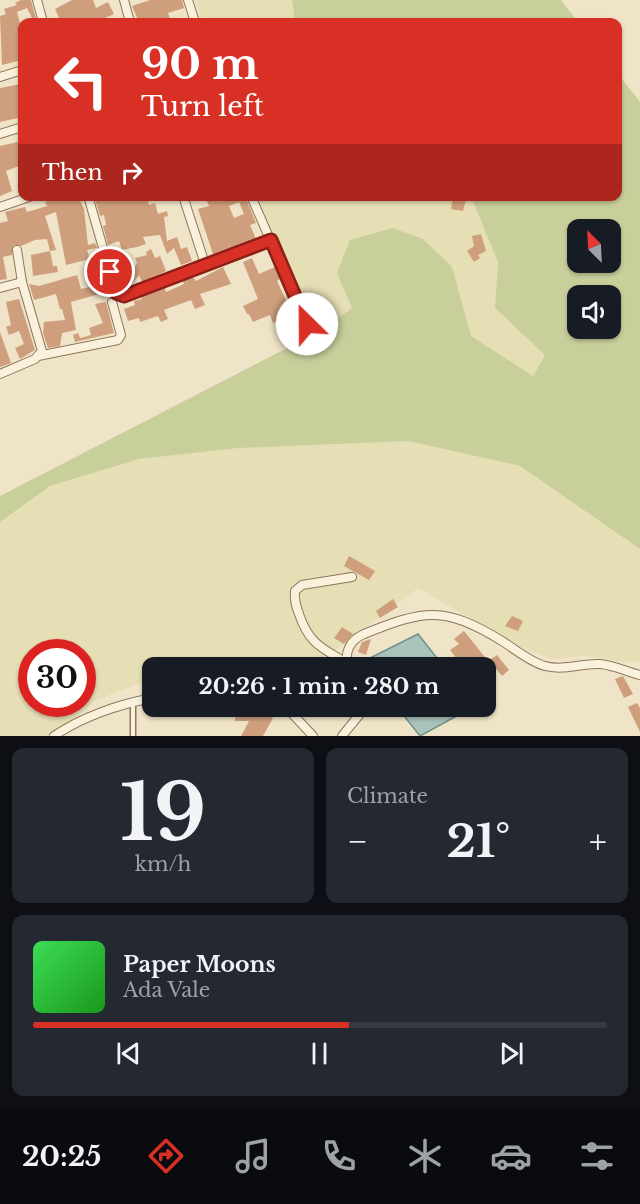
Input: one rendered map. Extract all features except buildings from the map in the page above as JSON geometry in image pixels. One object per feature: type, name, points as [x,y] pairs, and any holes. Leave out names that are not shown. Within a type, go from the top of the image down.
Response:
[{"type":"street","points":[[37,0],[42,18]]},
{"type":"street","points":[[124,0],[129,18]]},
{"type":"street","points":[[188,0],[194,18]]},
{"type":"street","points":[[0,77],[18,71]]},
{"type":"street","points":[[0,134],[18,128]]},
{"type":"street","points":[[0,207],[18,201]]},
{"type":"street","points":[[90,201],[118,295],[124,296],[271,240]]},
{"type":"street","points":[[185,201],[205,264]]},
{"type":"street","points":[[253,201],[307,324]]},
{"type":"street","points":[[17,249],[22,282],[42,351],[38,356]]},
{"type":"street","points":[[0,288],[22,282]]},
{"type":"street","points":[[0,374],[38,356],[118,340],[121,335],[112,303]]},
{"type":"street","points":[[335,657],[318,646],[307,635],[294,598],[295,591],[302,585],[352,577]]},
{"type":"street","points":[[346,657],[350,645],[358,637],[415,615],[432,613],[463,621],[545,666],[571,668],[602,664],[640,675]]},
{"type":"street","points":[[54,736],[89,718],[142,700]]},
{"type":"street","points":[[295,717],[313,736]]},
{"type":"street","points":[[342,736],[358,717]]},
{"type":"lane","points":[[133,702],[133,736]]},
{"type":"shaded area","points":[[196,0],[292,0],[294,18],[202,18]]},
{"type":"shaded area","points":[[259,201],[473,201],[498,262],[495,308],[545,355],[533,376],[470,336],[452,267],[338,273],[352,308],[320,331],[314,331]]},
{"type":"shaded area","points":[[408,441],[520,466],[640,549],[640,661],[627,662],[585,656],[552,659],[524,649],[418,588],[325,657],[142,657],[142,682],[96,700],[96,639],[18,639],[18,717],[77,717],[56,736],[0,736],[0,522],[50,486],[139,459],[239,448]]},
{"type":"green space","points":[[292,0],[561,0],[575,18],[294,18]]},
{"type":"green space","points":[[622,79],[640,102],[640,549],[520,466],[408,441],[239,448],[139,459],[50,486],[0,522],[0,496],[320,331],[352,308],[337,273],[350,240],[393,228],[423,239],[452,267],[471,336],[533,376],[545,355],[495,308],[498,262],[473,201],[622,201]]},
{"type":"water","points":[[418,634],[436,657],[372,657]]},
{"type":"water","points":[[405,717],[455,717],[420,736]]},
{"type":"route","points":[[110,272],[116,293],[124,296],[271,240],[307,324]]}]
